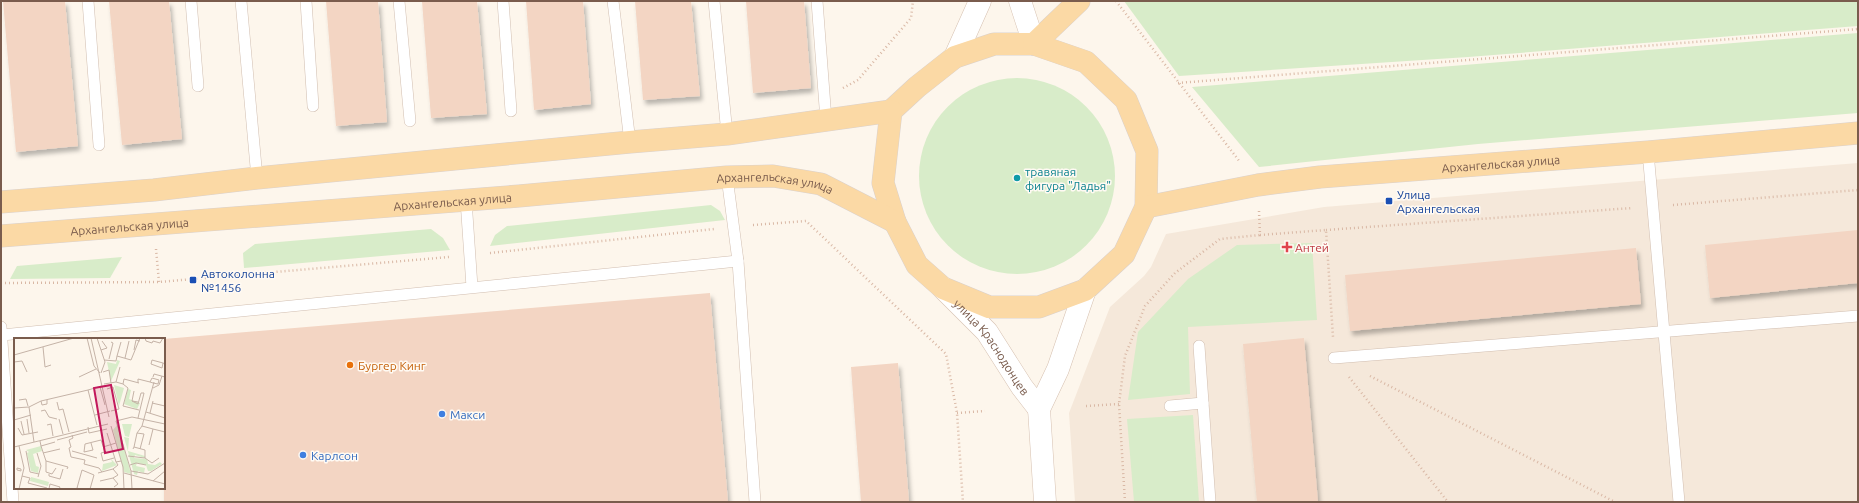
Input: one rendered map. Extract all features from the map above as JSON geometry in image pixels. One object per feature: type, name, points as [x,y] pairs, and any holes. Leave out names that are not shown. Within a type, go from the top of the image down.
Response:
[{"type":"main road","points":[[956,57],[980,1]]},
{"type":"main road","points":[[1020,1],[1034,44]]},
{"type":"main road","points":[[1034,44],[1079,1]]},
{"type":"main road","points":[[1,202],[154,190],[257,178],[727,134],[891,111],[917,87],[956,57],[994,44],[1034,44],[1086,62],[1126,100],[1147,151],[1146,207],[1124,254],[1085,290],[1039,307],[989,307],[943,288],[917,265],[894,222],[883,183],[891,111]]},
{"type":"main road","name":"Архангельская улица","points":[[1146,207],[1258,185],[1320,177],[1648,152],[1858,133]]},
{"type":"main road","name":"Архангельская улица","points":[[1,236],[466,200],[727,177],[773,176],[821,184],[894,222]]},
{"type":"main road","name":"улица Краснодонцев","points":[[943,288],[987,332],[1022,387],[1039,409]]},
{"type":"main road","name":"улица Краснодонцев","points":[[1045,502],[1039,409],[1058,369],[1085,290]]},
{"type":"lane","points":[[88,1],[99,145]]},
{"type":"lane","points":[[191,1],[198,86]]},
{"type":"lane","points":[[241,1],[257,178]]},
{"type":"lane","points":[[306,1],[313,106]]},
{"type":"lane","points":[[399,1],[410,121]]},
{"type":"lane","points":[[503,1],[511,111]]},
{"type":"lane","points":[[613,1],[630,142]]},
{"type":"lane","points":[[714,1],[727,134]]},
{"type":"lane","points":[[817,1],[826,120]]},
{"type":"lane","points":[[1648,152],[1679,502]]},
{"type":"lane","points":[[727,177],[738,261],[756,502]]},
{"type":"lane","points":[[466,200],[472,287]]},
{"type":"lane","points":[[13,502],[1,331],[738,261]]},
{"type":"lane","points":[[1334,358],[1858,316]]},
{"type":"lane","points":[[1199,346],[1210,502]]},
{"type":"lane","points":[[1170,406],[1203,403]]},
{"type":"path","points":[[825,99],[858,80],[911,18],[913,1]]},
{"type":"path","points":[[1178,83],[1858,29]]},
{"type":"path","points":[[1326,230],[1654,207],[1858,190]]},
{"type":"path","points":[[1,283],[159,282],[470,255],[734,227],[806,221],[946,354],[957,413],[963,502]]},
{"type":"path","points":[[1125,502],[1119,404],[1125,356],[1145,306],[1175,273],[1220,239],[1260,235]]},
{"type":"path","points":[[1334,358],[1448,502]]},
{"type":"path","points":[[1369,376],[1615,502]]},
{"type":"path","points":[[1086,406],[1119,404]]},
{"type":"path","points":[[957,413],[985,411]]},
{"type":"shaded area","points":[[1858,163],[1858,502],[1075,502],[1069,413],[1110,307],[1144,276],[1151,267],[1166,234],[1324,207]]},
{"type":"green space","points":[[1124,1],[1858,1],[1858,26],[1468,57],[1179,76]]},
{"type":"green space","points":[[1858,33],[1858,113],[1478,144],[1259,167],[1192,87]]},
{"type":"green space","points":[[1007,78],[1027,78],[1054,85],[1079,100],[1093,114],[1108,139],[1115,166],[1115,186],[1108,213],[1093,238],[1079,252],[1054,267],[1045,270],[1027,274],[1007,274],[980,267],[955,252],[941,238],[926,213],[923,204],[919,186],[919,166],[926,139],[941,114],[955,100],[980,85],[989,82]]},
{"type":"green space","points":[[711,205],[720,211],[725,220],[490,246],[495,235],[507,226]]},
{"type":"green space","points":[[431,229],[443,238],[450,250],[244,268],[243,253],[255,244]]},
{"type":"green space","points":[[1312,243],[1317,320],[1188,327],[1190,394],[1128,400],[1138,332],[1188,279],[1237,245]]},
{"type":"green space","points":[[122,257],[110,278],[10,279],[17,266]]},
{"type":"green space","points":[[1193,415],[1199,502],[1134,502],[1127,419]]},
{"type":"building","points":[[3,1],[65,1],[78,146],[16,152]]},
{"type":"building","points":[[109,1],[169,1],[182,139],[122,145]]},
{"type":"building","points":[[326,1],[378,1],[387,122],[336,126]]},
{"type":"building","points":[[422,1],[477,1],[487,114],[431,118]]},
{"type":"building","points":[[526,1],[583,1],[591,104],[534,110]]},
{"type":"building","points":[[635,1],[691,1],[700,96],[643,100]]},
{"type":"building","points":[[746,1],[804,1],[811,88],[753,93]]},
{"type":"building","points":[[1858,230],[1858,283],[1710,298],[1705,245]]},
{"type":"building","points":[[1636,248],[1641,304],[1350,331],[1345,275]]},
{"type":"building","name":"Макси","points":[[710,293],[728,502],[164,502],[165,339]]},
{"type":"building","points":[[1304,338],[1318,502],[1257,502],[1243,344]]},
{"type":"building","points":[[898,363],[909,502],[861,502],[851,367]]},
{"type":"place","name":"травяная фигура \"Ладья\"","points":[[1017,178]]},
{"type":"place","name":"Улица Архангельская","points":[[1389,201]]},
{"type":"place","name":"Антей","points":[[1287,247]]},
{"type":"place","name":"Автоколонна №1456","points":[[193,280]]},
{"type":"place","name":"Бургер Кинг","points":[[350,365]]},
{"type":"place","name":"Макси","points":[[442,414]]},
{"type":"place","name":"Карлсон","points":[[303,455]]}]
